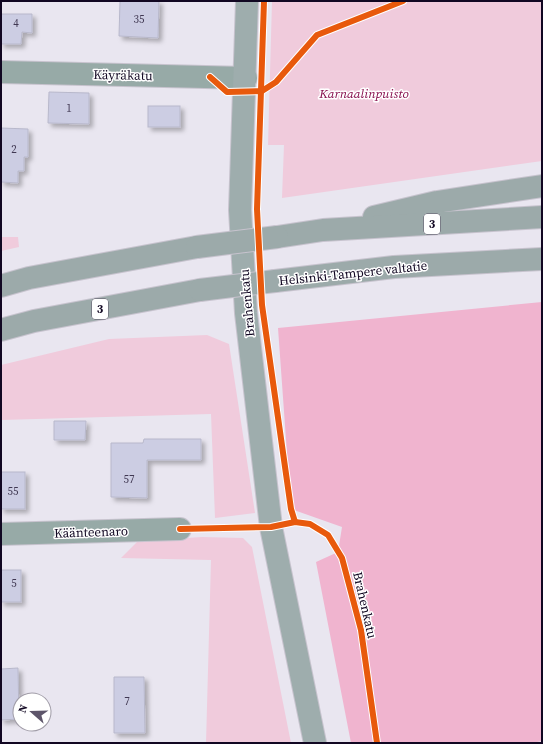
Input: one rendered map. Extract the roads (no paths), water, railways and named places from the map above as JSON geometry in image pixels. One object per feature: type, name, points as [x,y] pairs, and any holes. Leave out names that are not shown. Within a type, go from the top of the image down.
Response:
[{"type":"highway","points":[[323,230],[437,202],[542,186]]},
{"type":"highway","name":"3","points":[[1,286],[29,278],[196,247],[323,230],[542,217]]},
{"type":"highway","name":"Helsinki-Tampere valtatie","points":[[1,330],[34,321],[200,290],[394,267],[542,260]]},
{"type":"main road","name":"Brahenkatu","points":[[247,1],[246,78],[240,210],[246,313],[271,526],[315,743]]},
{"type":"street","name":"Käyräkatu","points":[[1,72],[246,78]]},
{"type":"street","name":"Käänteenaro","points":[[1,534],[180,529]]},
{"type":"park label","name":"Karnaalinpuisto","points":[[364,93]]}]
